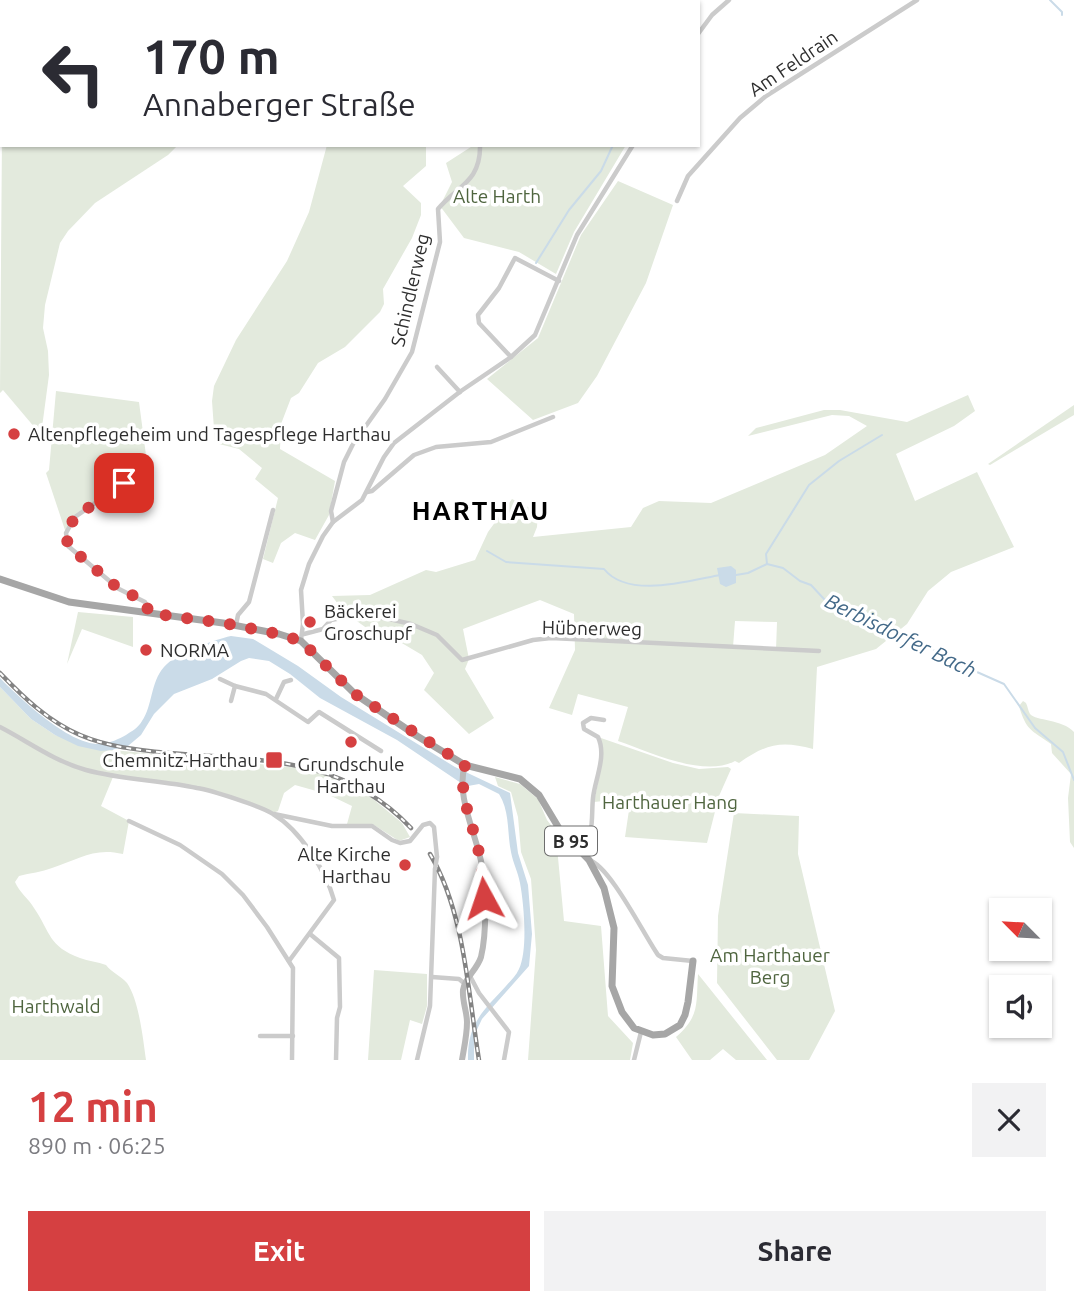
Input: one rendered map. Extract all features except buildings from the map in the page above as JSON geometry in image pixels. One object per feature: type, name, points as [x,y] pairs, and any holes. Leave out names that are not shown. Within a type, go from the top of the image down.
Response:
[{"type":"main road","name":"B 95","points":[[0,579],[69,602],[236,625],[302,638],[355,694],[464,767],[514,777],[526,783],[539,795],[560,830],[589,860],[604,888],[614,928],[614,994],[622,1012],[634,1028],[641,1032]]},
{"type":"main road","points":[[462,1060],[467,1020],[463,996],[465,984],[477,969],[481,956],[484,898],[479,851],[463,784],[464,767]]},
{"type":"main road","points":[[641,1032],[665,1034],[680,1024],[688,1002],[693,961]]},
{"type":"street","points":[[700,31],[712,15],[729,0]]},
{"type":"street","name":"Am Feldrain","points":[[677,201],[688,176],[740,118],[766,96],[917,0]]},
{"type":"street","name":"Schindlerweg","points":[[333,522],[331,511],[344,462],[412,352],[440,242],[438,209],[471,179],[476,170],[480,147]]},
{"type":"street","points":[[302,638],[301,590],[323,536],[333,522],[358,505],[368,492],[384,457],[394,443],[511,357],[536,335],[577,235],[632,147]]},
{"type":"street","points":[[511,357],[479,323],[478,314],[499,288],[515,258],[559,281]]},
{"type":"street","points":[[437,367],[460,392]]},
{"type":"street","points":[[368,492],[414,455],[436,447],[491,442],[553,417]]},
{"type":"street","points":[[149,613],[145,601],[119,589],[68,546],[66,533],[75,517],[124,483],[151,482]]},
{"type":"street","points":[[236,625],[238,615],[249,602],[273,510]]},
{"type":"street","name":"Hübnerweg","points":[[302,638],[307,631],[315,632],[323,629],[331,620],[346,617],[385,618],[411,624],[437,635],[462,660],[533,640],[551,638],[819,651]]},
{"type":"street","points":[[220,679],[266,694],[309,722],[319,712],[380,751]]},
{"type":"street","points":[[276,699],[284,682],[291,680]]},
{"type":"street","points":[[232,701],[235,686]]},
{"type":"street","points":[[581,851],[586,845],[593,818],[593,798],[601,757],[598,737],[584,729],[583,723],[588,719],[604,720]]},
{"type":"street","points":[[0,727],[55,759],[84,769],[113,776],[199,788],[273,813],[332,826],[372,826],[391,840],[400,843],[410,841],[419,829],[428,823],[433,825],[437,856],[432,893],[432,977],[430,1006],[417,1060]]},
{"type":"street","points":[[273,813],[305,845],[330,886],[334,900],[289,961]]},
{"type":"street","points":[[129,821],[180,845],[222,874],[243,895],[289,961],[293,968],[292,1060]]},
{"type":"street","points":[[589,860],[595,862],[616,888],[658,954],[663,958],[693,961]]},
{"type":"street","points":[[310,934],[339,958],[340,1007],[337,1018],[336,1060]]},
{"type":"street","points":[[470,975],[485,1002],[509,1032],[504,1060]]},
{"type":"street","points":[[432,977],[459,979],[465,984]]},
{"type":"street","points":[[634,1060],[641,1032]]},
{"type":"street","points":[[260,1037],[293,1036]]},
{"type":"green space","points":[[2,147],[176,147],[95,203],[60,243],[45,305],[43,328],[49,375],[41,435],[3,390],[0,393]]},
{"type":"green space","points":[[326,147],[426,147],[426,166],[403,186],[421,203],[421,215],[412,238],[383,289],[384,304],[380,312],[345,347],[318,363],[299,393],[291,398],[281,424],[280,449],[335,481],[329,515],[315,540],[295,533],[281,543],[273,563],[263,559],[278,498],[255,479],[262,468],[239,449],[215,443],[212,401],[214,386],[236,340],[287,261],[309,212]]},
{"type":"green space","name":"Alte Harth","points":[[471,147],[625,147],[574,232],[556,274],[519,252],[464,238],[440,206],[452,182],[446,163]]},
{"type":"green space","points":[[618,181],[673,205],[646,283],[597,376],[578,403],[533,420],[487,379],[538,338],[581,235]]},
{"type":"green space","points":[[56,391],[139,402],[149,478],[125,476],[124,483],[75,517],[66,533],[46,473],[49,470]]},
{"type":"green space","points":[[968,395],[975,411],[954,426],[896,454],[915,501],[977,472],[1014,547],[951,572],[928,591],[907,624],[876,649],[817,667],[813,749],[783,744],[766,748],[739,763],[735,761],[708,767],[693,765],[661,757],[618,741],[628,707],[578,694],[572,715],[549,708],[575,650],[574,614],[540,600],[463,629],[469,659],[465,669],[494,718],[469,734],[424,690],[434,673],[422,655],[390,636],[368,629],[344,612],[332,596],[370,595],[426,570],[436,572],[475,560],[488,532],[512,499],[538,512],[533,537],[631,527],[643,508],[659,501],[711,503],[825,455],[867,426],[849,416],[832,415],[748,436],[756,428],[824,410],[840,410],[907,422]],"holes":[[[735,621],[777,622],[776,650],[733,647]]]},
{"type":"green space","points":[[1074,405],[1074,415],[988,464]]},
{"type":"green space","points":[[78,612],[133,617],[133,647],[82,629],[67,664]]},
{"type":"green space","name":"Harthwald","points":[[0,687],[31,719],[55,735],[113,750],[310,769],[341,780],[367,794],[402,823],[410,837],[399,841],[374,825],[347,824],[352,806],[327,794],[295,785],[284,793],[278,811],[273,813],[199,788],[113,777],[101,806],[129,821],[123,854],[103,852],[87,855],[19,876],[15,882],[51,938],[62,949],[80,958],[106,965],[127,983],[137,1009],[146,1060],[0,1060]]},
{"type":"green space","points":[[1023,701],[1033,716],[1063,725],[1074,732],[1074,848],[1070,842],[1068,798],[1071,774],[1052,753],[1051,744],[1027,725],[1019,706]]},
{"type":"green space","name":"Harthauer Hang","points":[[601,738],[673,763],[699,769],[731,769],[719,796],[707,843],[625,837],[629,810],[613,800],[594,802],[603,757]]},
{"type":"green space","points":[[495,777],[520,784],[538,799],[547,820],[561,838],[557,847],[564,921],[601,926],[608,1016],[633,1043],[630,1060],[528,1060],[536,950],[531,879],[521,852],[518,817],[511,792],[498,786]]},
{"type":"green space","name":"Am Harthauer Berg","points":[[734,813],[799,816],[798,854],[835,1011],[809,1060],[777,1060],[717,983],[718,916]]},
{"type":"green space","points":[[374,970],[427,974],[427,1006],[422,1024],[410,1020],[401,1060],[368,1060]]},
{"type":"green space","points":[[698,974],[767,1060],[736,1060],[723,1049],[710,1060],[692,1060],[676,1037],[693,1016]]},
{"type":"water","points":[[731,566],[736,570],[736,583],[726,587],[720,584],[717,568]]},
{"type":"water","points":[[231,636],[253,639],[455,767],[510,793],[518,853],[528,885],[532,934],[529,966],[482,1019],[474,1036],[474,1060],[468,1060],[468,1048],[474,1027],[516,974],[524,950],[519,879],[511,852],[505,808],[499,794],[479,784],[468,786],[458,781],[397,740],[320,698],[269,661],[249,658],[212,679],[174,694],[154,714],[141,735],[128,746],[113,750],[101,751],[78,746],[55,735],[31,719],[0,687],[0,678],[33,709],[61,730],[89,743],[101,744],[114,741],[135,729],[146,715],[159,673],[170,662],[195,648]]},
{"type":"waterway","points":[[1050,0],[1062,15]]},
{"type":"waterway","points":[[536,263],[569,210],[601,171],[612,147]]},
{"type":"waterway","points":[[767,564],[766,554],[809,485],[839,461],[882,435]]},
{"type":"waterway","name":"Berbisdorfer Bach","points":[[487,551],[506,562],[604,569],[615,578],[643,586],[676,584],[720,575]]},
{"type":"waterway","name":"Berbisdorfer Bach","points":[[736,575],[748,573],[767,564],[783,568],[800,581],[811,585],[824,599],[871,615],[959,664],[1004,684],[1035,728],[1063,752],[1074,780]]},
{"type":"railway","points":[[0,673],[47,716],[91,739],[146,751],[268,761],[328,774],[385,804],[411,828]]},
{"type":"railway","points":[[430,854],[442,877],[458,927],[479,1060]]},
{"type":"place","name":"Altenpflegeheim und Tagespflege Harthau","points":[[14,434]]},
{"type":"place","name":"Bäckerei Groschupf","points":[[310,622]]},
{"type":"place","name":"NORMA","points":[[146,650]]},
{"type":"place","name":"Grundschule Harthau","points":[[351,742]]},
{"type":"place","name":"Chemnitz-Harthau","points":[[274,760]]},
{"type":"place","name":"Alte Kirche Harthau","points":[[405,865]]},
{"type":"district","name":"HARTHAU","points":[[481,510]]},
{"type":"route","points":[[124,483],[75,517],[66,533],[68,546],[119,589],[145,601],[149,613],[223,623],[301,641],[355,694],[465,765],[463,784],[479,851],[484,898]]}]
